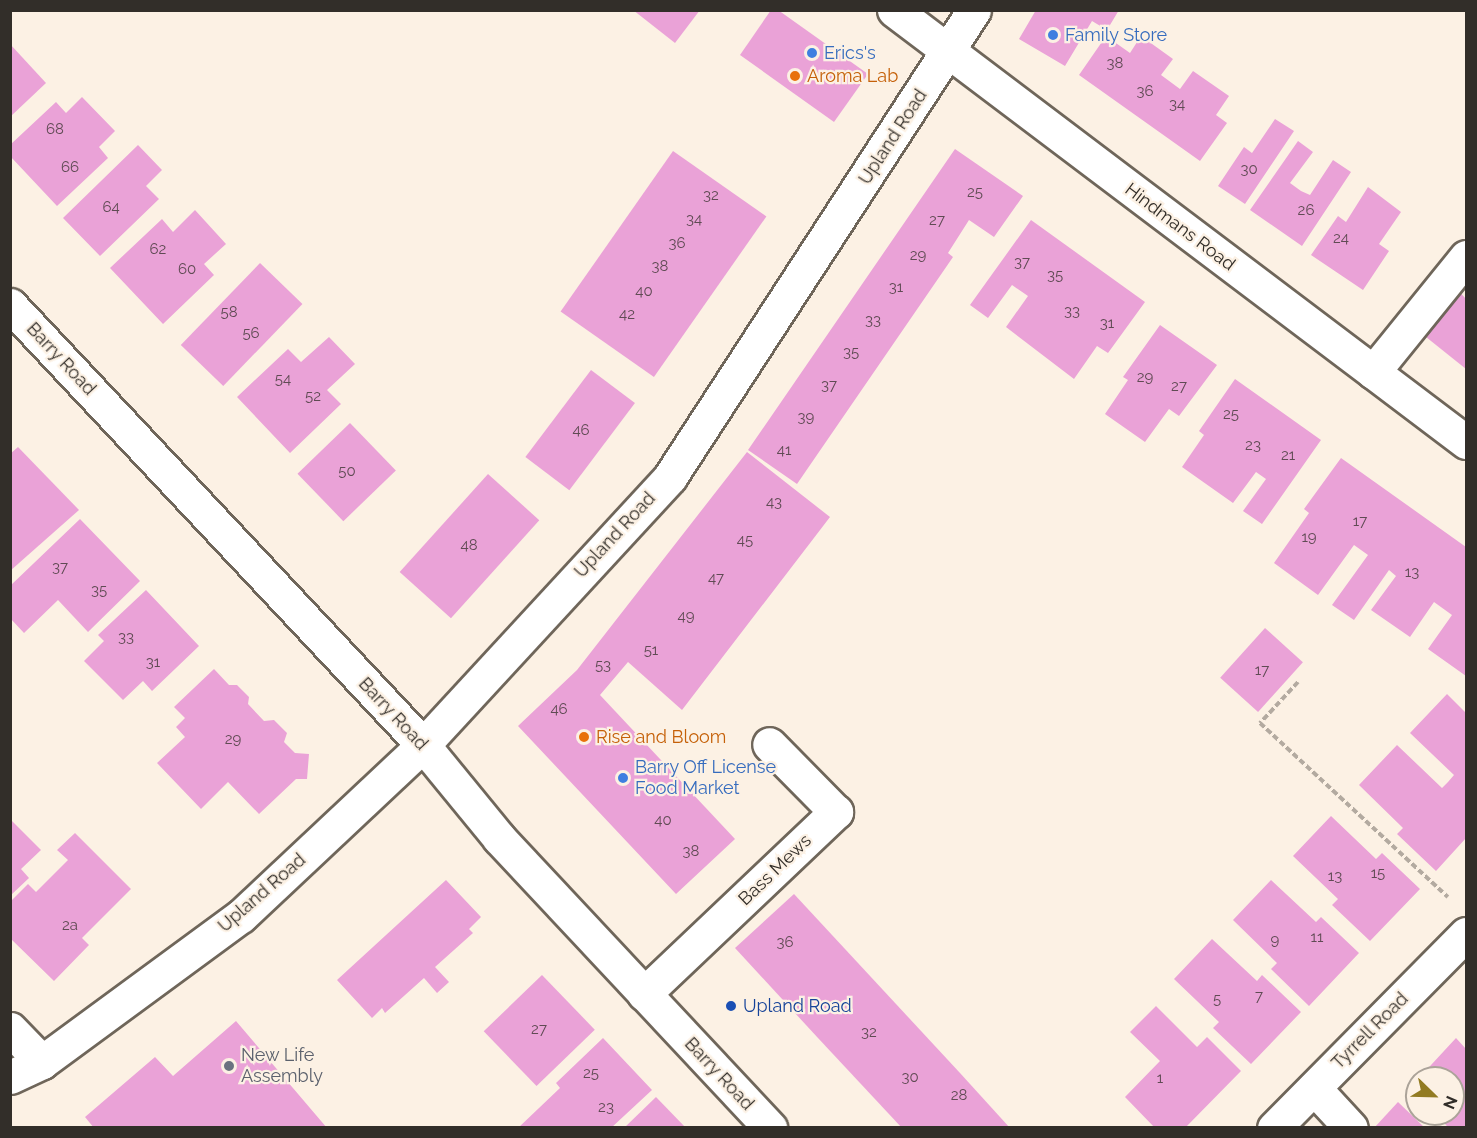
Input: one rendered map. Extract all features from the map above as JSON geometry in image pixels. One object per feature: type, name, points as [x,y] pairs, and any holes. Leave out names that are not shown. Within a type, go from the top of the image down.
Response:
[{"type":"street","name":"Hindmans Road","points":[[894,10],[948,53],[1467,442]]},
{"type":"street","name":"Upland Road","points":[[10,1077],[42,1062],[241,916],[423,745],[670,477],[974,10]]},
{"type":"street","points":[[1373,372],[1467,257]]},
{"type":"street","name":"Barry Road","points":[[10,305],[423,745],[499,838],[770,1128]]},
{"type":"street","name":"Bass Mews","points":[[645,994],[836,812],[769,744]]},
{"type":"street","name":"Tyrrell Road","points":[[1274,1128],[1314,1088],[1462,920]]},
{"type":"street","points":[[10,1029],[42,1062]]},
{"type":"street","points":[[1314,1088],[1351,1128]]},
{"type":"path","points":[[1298,682],[1260,723],[1462,920]]},
{"type":"building","points":[[633,10],[700,10],[675,43]]},
{"type":"building","points":[[771,10],[778,10],[868,74],[834,122],[740,55]]},
{"type":"building","name":"Family Store","points":[[1036,10],[1119,10],[1107,30],[1092,21],[1065,66],[1019,39]]},
{"type":"building","points":[[1106,36],[1130,53],[1141,36],[1173,59],[1161,75],[1180,89],[1193,71],[1229,96],[1216,115],[1227,123],[1200,161],[1079,75]]},
{"type":"building","points":[[10,44],[46,83],[10,117]]},
{"type":"building","points":[[82,97],[115,131],[99,147],[108,158],[57,206],[10,156],[10,145],[56,102],[66,113]]},
{"type":"building","points":[[1275,119],[1294,131],[1245,204],[1218,186],[1244,147],[1252,153]]},
{"type":"building","points":[[1298,141],[1313,152],[1290,183],[1301,191],[1310,195],[1333,160],[1351,172],[1302,246],[1250,210]]},
{"type":"building","points":[[138,145],[162,170],[146,186],[159,199],[100,256],[63,218]]},
{"type":"building","points":[[955,149],[1023,196],[994,237],[969,220],[948,253],[953,257],[797,484],[748,450]]},
{"type":"building","points":[[673,151],[766,216],[654,377],[561,312]]},
{"type":"building","points":[[1368,187],[1401,212],[1379,244],[1389,251],[1363,290],[1311,255],[1338,216],[1346,222]]},
{"type":"building","points":[[195,210],[226,244],[204,264],[214,275],[163,324],[110,268],[162,219],[173,232]]},
{"type":"building","points":[[1031,220],[1145,302],[1108,353],[1097,346],[1074,379],[1006,327],[1028,296],[1012,285],[988,318],[970,305]]},
{"type":"building","points":[[260,263],[302,304],[223,386],[181,345]]},
{"type":"building","points":[[1455,287],[1466,299],[1466,369],[1421,333]]},
{"type":"building","points":[[1160,325],[1217,365],[1179,416],[1169,409],[1145,442],[1105,414],[1128,380],[1123,377]]},
{"type":"building","points":[[329,337],[355,364],[327,390],[341,404],[290,453],[237,397],[288,349],[301,362]]},
{"type":"building","points":[[591,370],[635,403],[569,490],[525,457]]},
{"type":"building","points":[[1235,379],[1321,440],[1262,524],[1243,511],[1266,479],[1256,472],[1233,503],[1182,467],[1204,435],[1199,431]]},
{"type":"building","points":[[350,423],[396,470],[343,521],[297,474]]},
{"type":"building","points":[[18,447],[79,510],[10,571],[10,454]]},
{"type":"building","points":[[747,452],[830,517],[682,710],[628,662],[600,695],[735,839],[676,894],[518,726],[577,670]]},
{"type":"building","points":[[1341,458],[1466,547],[1466,676],[1428,649],[1452,615],[1434,602],[1410,637],[1371,610],[1396,576],[1389,570],[1354,620],[1332,605],[1368,555],[1354,545],[1318,595],[1274,563],[1309,513],[1304,509]]},
{"type":"building","points":[[488,474],[539,520],[451,618],[400,572]]},
{"type":"building","points":[[80,519],[140,581],[88,632],[58,600],[24,633],[10,618],[10,586]]},
{"type":"building","points":[[146,590],[199,646],[152,691],[143,681],[123,700],[84,661],[104,641],[98,635]]},
{"type":"building","points":[[1265,628],[1303,662],[1258,712],[1220,678]]},
{"type":"building","points":[[214,669],[229,685],[237,685],[249,697],[248,704],[264,721],[274,720],[287,733],[284,742],[295,753],[309,754],[307,779],[296,779],[259,814],[228,782],[201,809],[157,763],[185,737],[176,727],[185,718],[174,707]]},
{"type":"building","points":[[1447,694],[1466,713],[1466,838],[1436,871],[1397,834],[1403,828],[1359,785],[1397,745],[1442,788],[1448,782],[1454,775],[1410,733]]},
{"type":"building","points":[[1331,816],[1376,859],[1382,853],[1420,889],[1370,941],[1332,905],[1338,899],[1293,856]]},
{"type":"building","points":[[10,819],[41,850],[21,869],[29,878],[10,896]]},
{"type":"building","points":[[75,833],[131,889],[82,938],[89,945],[54,981],[10,938],[10,902],[28,884],[36,892],[68,860],[57,850]]},
{"type":"building","points":[[446,880],[481,917],[469,929],[473,933],[435,967],[449,982],[437,993],[424,978],[385,1013],[382,1008],[372,1018],[337,980]]},
{"type":"building","points":[[1271,880],[1316,922],[1321,917],[1359,953],[1309,1006],[1271,969],[1277,963],[1233,920]]},
{"type":"building","points":[[794,894],[1010,1128],[902,1128],[818,1038],[735,948]]},
{"type":"building","points":[[1212,939],[1257,981],[1262,975],[1301,1012],[1251,1064],[1213,1028],[1219,1022],[1174,979]]},
{"type":"building","points":[[542,975],[595,1030],[537,1086],[484,1031]]},
{"type":"building","points":[[1156,1006],[1197,1047],[1207,1037],[1241,1071],[1185,1128],[1155,1128],[1125,1097],[1160,1061],[1130,1032]]},
{"type":"building","name":"New Life Assembly","points":[[236,1021],[327,1128],[94,1128],[85,1117],[155,1057],[173,1076]]},
{"type":"building","points":[[603,1038],[652,1090],[611,1128],[518,1128],[560,1088],[556,1083]]},
{"type":"building","points":[[1456,1038],[1466,1049],[1466,1128],[1447,1126],[1465,1126],[1465,1066],[1430,1066]]},
{"type":"building","points":[[656,1097],[686,1128],[624,1128]]},
{"type":"building","points":[[1398,1102],[1405,1109],[1405,1126],[1425,1128],[1374,1128]]},
{"type":"place","name":"Family Store","points":[[1053,35]]},
{"type":"place","name":"Erics's","points":[[812,53]]},
{"type":"place","name":"Aroma Lab","points":[[795,76]]},
{"type":"place","name":"Rise and Bloom","points":[[584,737]]},
{"type":"place","name":"Barry Off License Food Market","points":[[623,778]]},
{"type":"place","name":"Upland Road","points":[[731,1006]]},
{"type":"place","name":"New Life Assembly","points":[[229,1066]]}]
